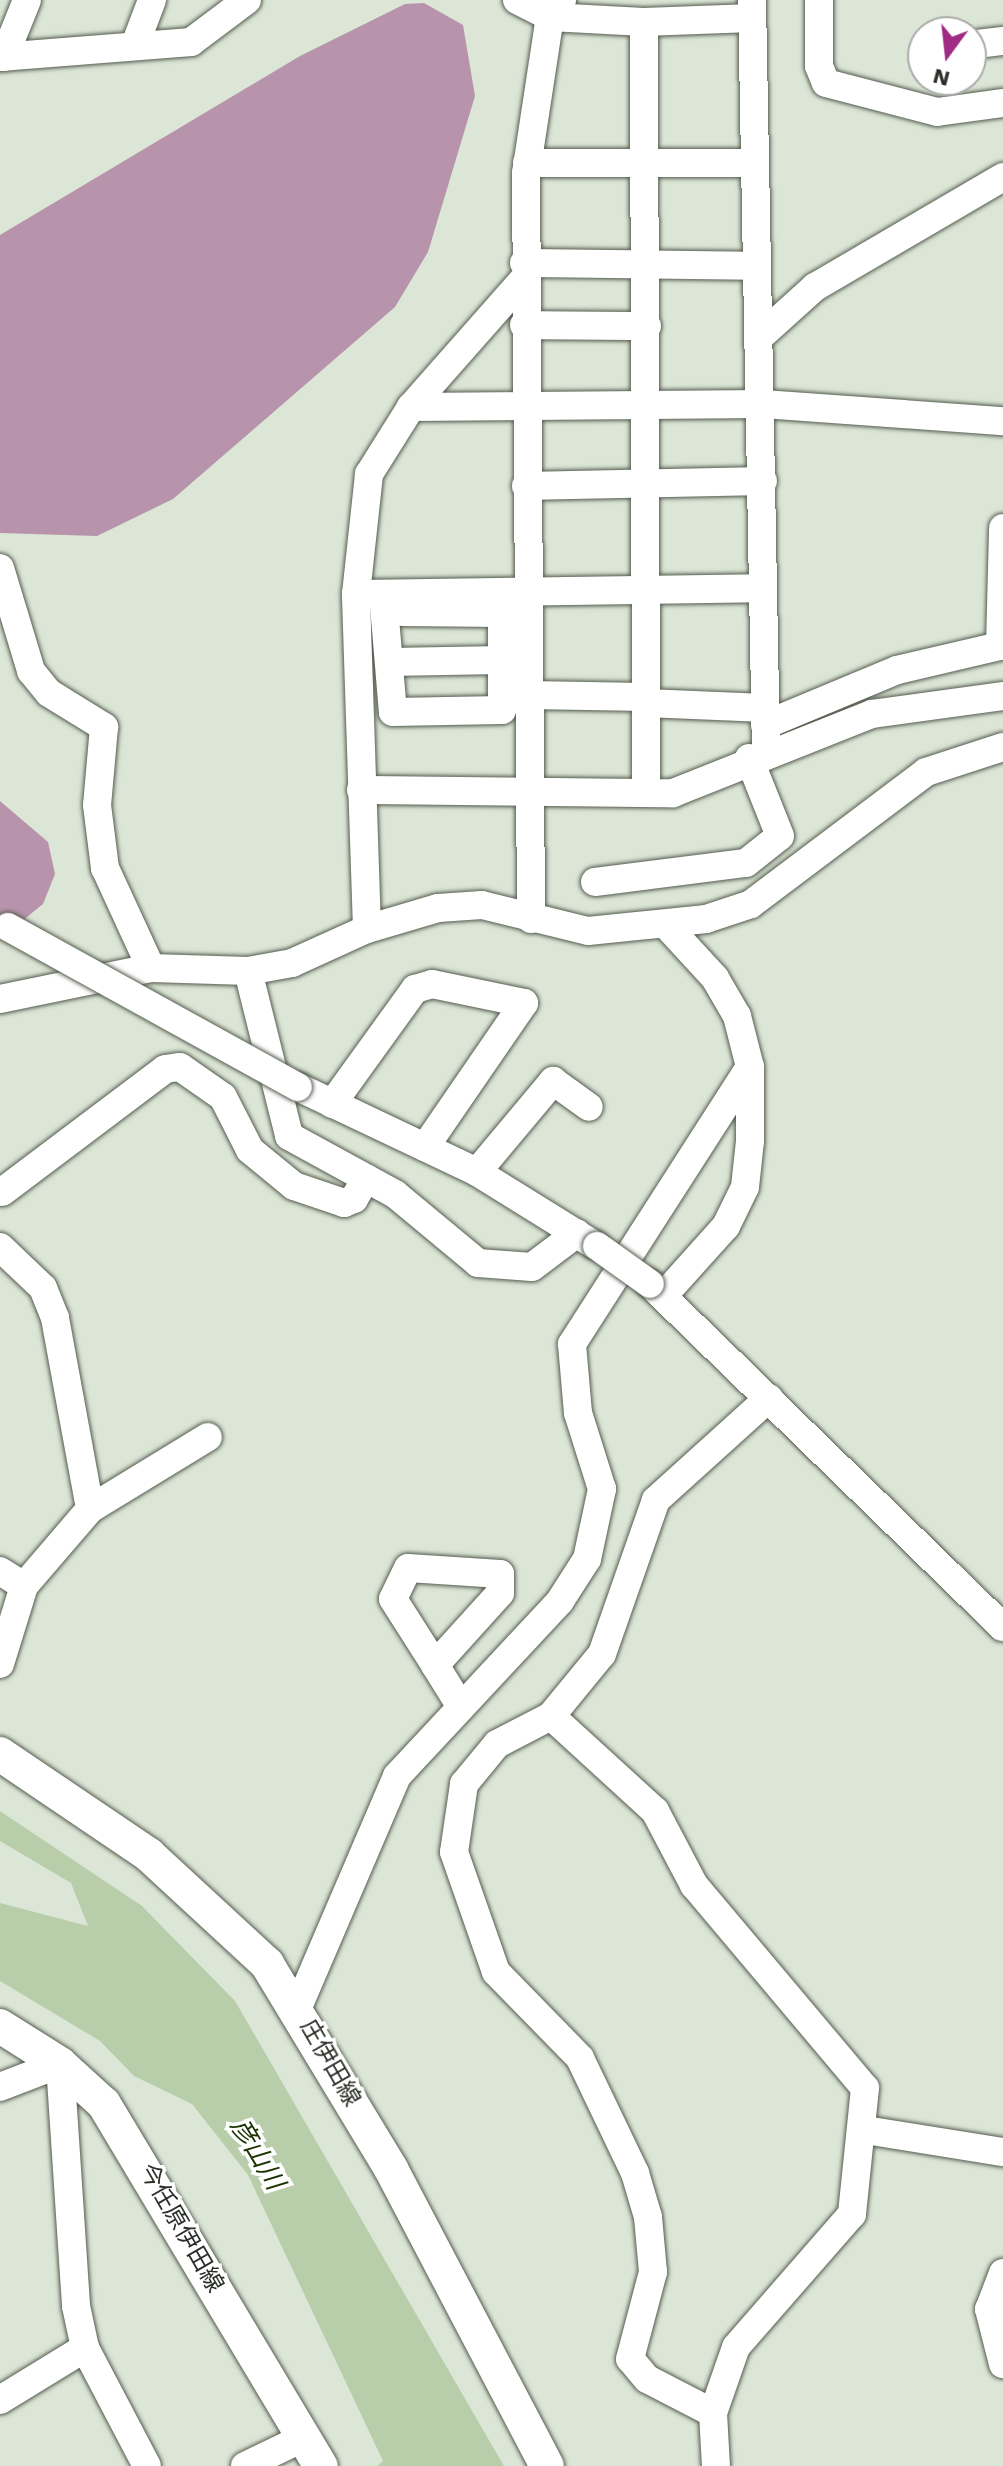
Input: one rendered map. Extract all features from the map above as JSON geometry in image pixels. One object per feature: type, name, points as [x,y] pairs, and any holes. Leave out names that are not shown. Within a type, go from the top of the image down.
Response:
[{"type":"main road","name":"庄伊田線","points":[[0,1754],[149,1855],[233,1926],[298,2007],[547,2466]]},
{"type":"main road","name":"今任原伊田線","points":[[0,2026],[60,2064],[104,2104],[139,2156],[313,2452]]},
{"type":"street","points":[[27,0],[2,57],[191,42],[247,0]]},
{"type":"street","points":[[135,45],[152,0]]},
{"type":"street","points":[[517,0],[644,22],[752,9],[757,266],[764,333],[761,735],[780,836],[746,863],[595,882]]},
{"type":"street","points":[[819,0],[826,83],[937,112],[1003,103]]},
{"type":"street","points":[[375,600],[389,662],[393,712],[502,710],[502,660],[526,486],[524,272],[527,163],[556,9]]},
{"type":"street","points":[[644,22],[648,406],[646,793]]},
{"type":"street","points":[[527,163],[755,163]]},
{"type":"street","points":[[764,333],[815,287],[1003,177]]},
{"type":"street","points":[[367,929],[361,790],[375,600],[369,474],[411,407],[524,272],[646,266],[757,266]]},
{"type":"street","points":[[524,325],[647,326]]},
{"type":"street","points":[[411,407],[525,409],[763,404],[1003,421]]},
{"type":"street","points":[[526,486],[763,481]]},
{"type":"street","points":[[361,790],[673,793],[761,735],[897,670],[1000,646],[1003,528]]},
{"type":"street","points":[[0,568],[31,671],[49,693],[104,727],[97,805],[105,868],[151,968]]},
{"type":"street","points":[[375,600],[510,599],[647,590],[763,588]]},
{"type":"street","points":[[510,599],[528,695],[531,919]]},
{"type":"street","points":[[389,662],[502,660]]},
{"type":"street","points":[[528,695],[646,700],[761,735],[872,714],[1003,696]]},
{"type":"street","points":[[0,999],[151,968],[248,971],[292,963],[367,929],[482,905],[588,931],[669,928],[751,904],[926,772],[1003,747]]},
{"type":"street","points":[[4,925],[298,1087],[477,1172],[587,1240],[657,1289],[1003,1627]]},
{"type":"street","points":[[657,1289],[726,1226],[745,1187],[750,1067],[737,1016],[715,978],[669,928]]},
{"type":"street","points":[[248,971],[289,1136],[366,1178],[428,1217],[478,1263],[506,1271],[556,1256],[587,1240]]},
{"type":"street","points":[[332,1104],[415,989],[432,984],[524,1003],[425,1147]]},
{"type":"street","points":[[2,1192],[165,1069],[180,1067],[223,1097],[250,1150],[294,1186],[344,1203],[354,1199],[366,1178]]},
{"type":"street","points":[[298,2007],[397,1776],[560,1601],[587,1559],[602,1489],[578,1413],[572,1344],[750,1067]]},
{"type":"street","points":[[477,1172],[553,1081],[589,1107]]},
{"type":"street","points":[[0,1247],[43,1288],[55,1318],[90,1509]]},
{"type":"street","points":[[713,2413],[647,2379],[630,2359],[629,2341],[653,2272],[648,2217],[635,2173],[580,2058],[496,1972],[454,1852],[464,1784],[497,1744],[551,1716],[602,1654],[656,1500],[769,1398]]},
{"type":"street","points":[[0,1664],[24,1586],[90,1509],[208,1437]]},
{"type":"street","points":[[0,1571],[24,1586]]},
{"type":"street","points":[[435,1665],[461,1707]]},
{"type":"street","points":[[551,1716],[655,1811],[694,1885],[853,2066],[865,2088],[865,2130],[846,2229],[801,2266],[736,2347],[713,2413],[716,2466]]},
{"type":"street","points":[[0,2087],[60,2064],[72,2272],[85,2348],[147,2466]]},
{"type":"street","points":[[865,2130],[1003,2152]]},
{"type":"street","points":[[1003,2273],[989,2309],[1003,2364]]},
{"type":"street","points":[[0,2400],[85,2348]]},
{"type":"street","points":[[245,2466],[313,2452]]},
{"type":"shaded area","points":[[424,3],[463,25],[475,96],[428,252],[395,307],[173,499],[97,536],[0,533],[0,235],[300,56],[405,4]]},
{"type":"shaded area","points":[[0,801],[48,842],[55,874],[43,904],[0,939]]},
{"type":"water","name":"彦山川","points":[[0,1811],[142,1906],[235,2001],[504,2466],[377,2466],[383,2461],[248,2175],[192,2104],[134,2076],[100,2041],[0,1981],[0,1903],[88,1926],[71,1883],[0,1841]]}]
